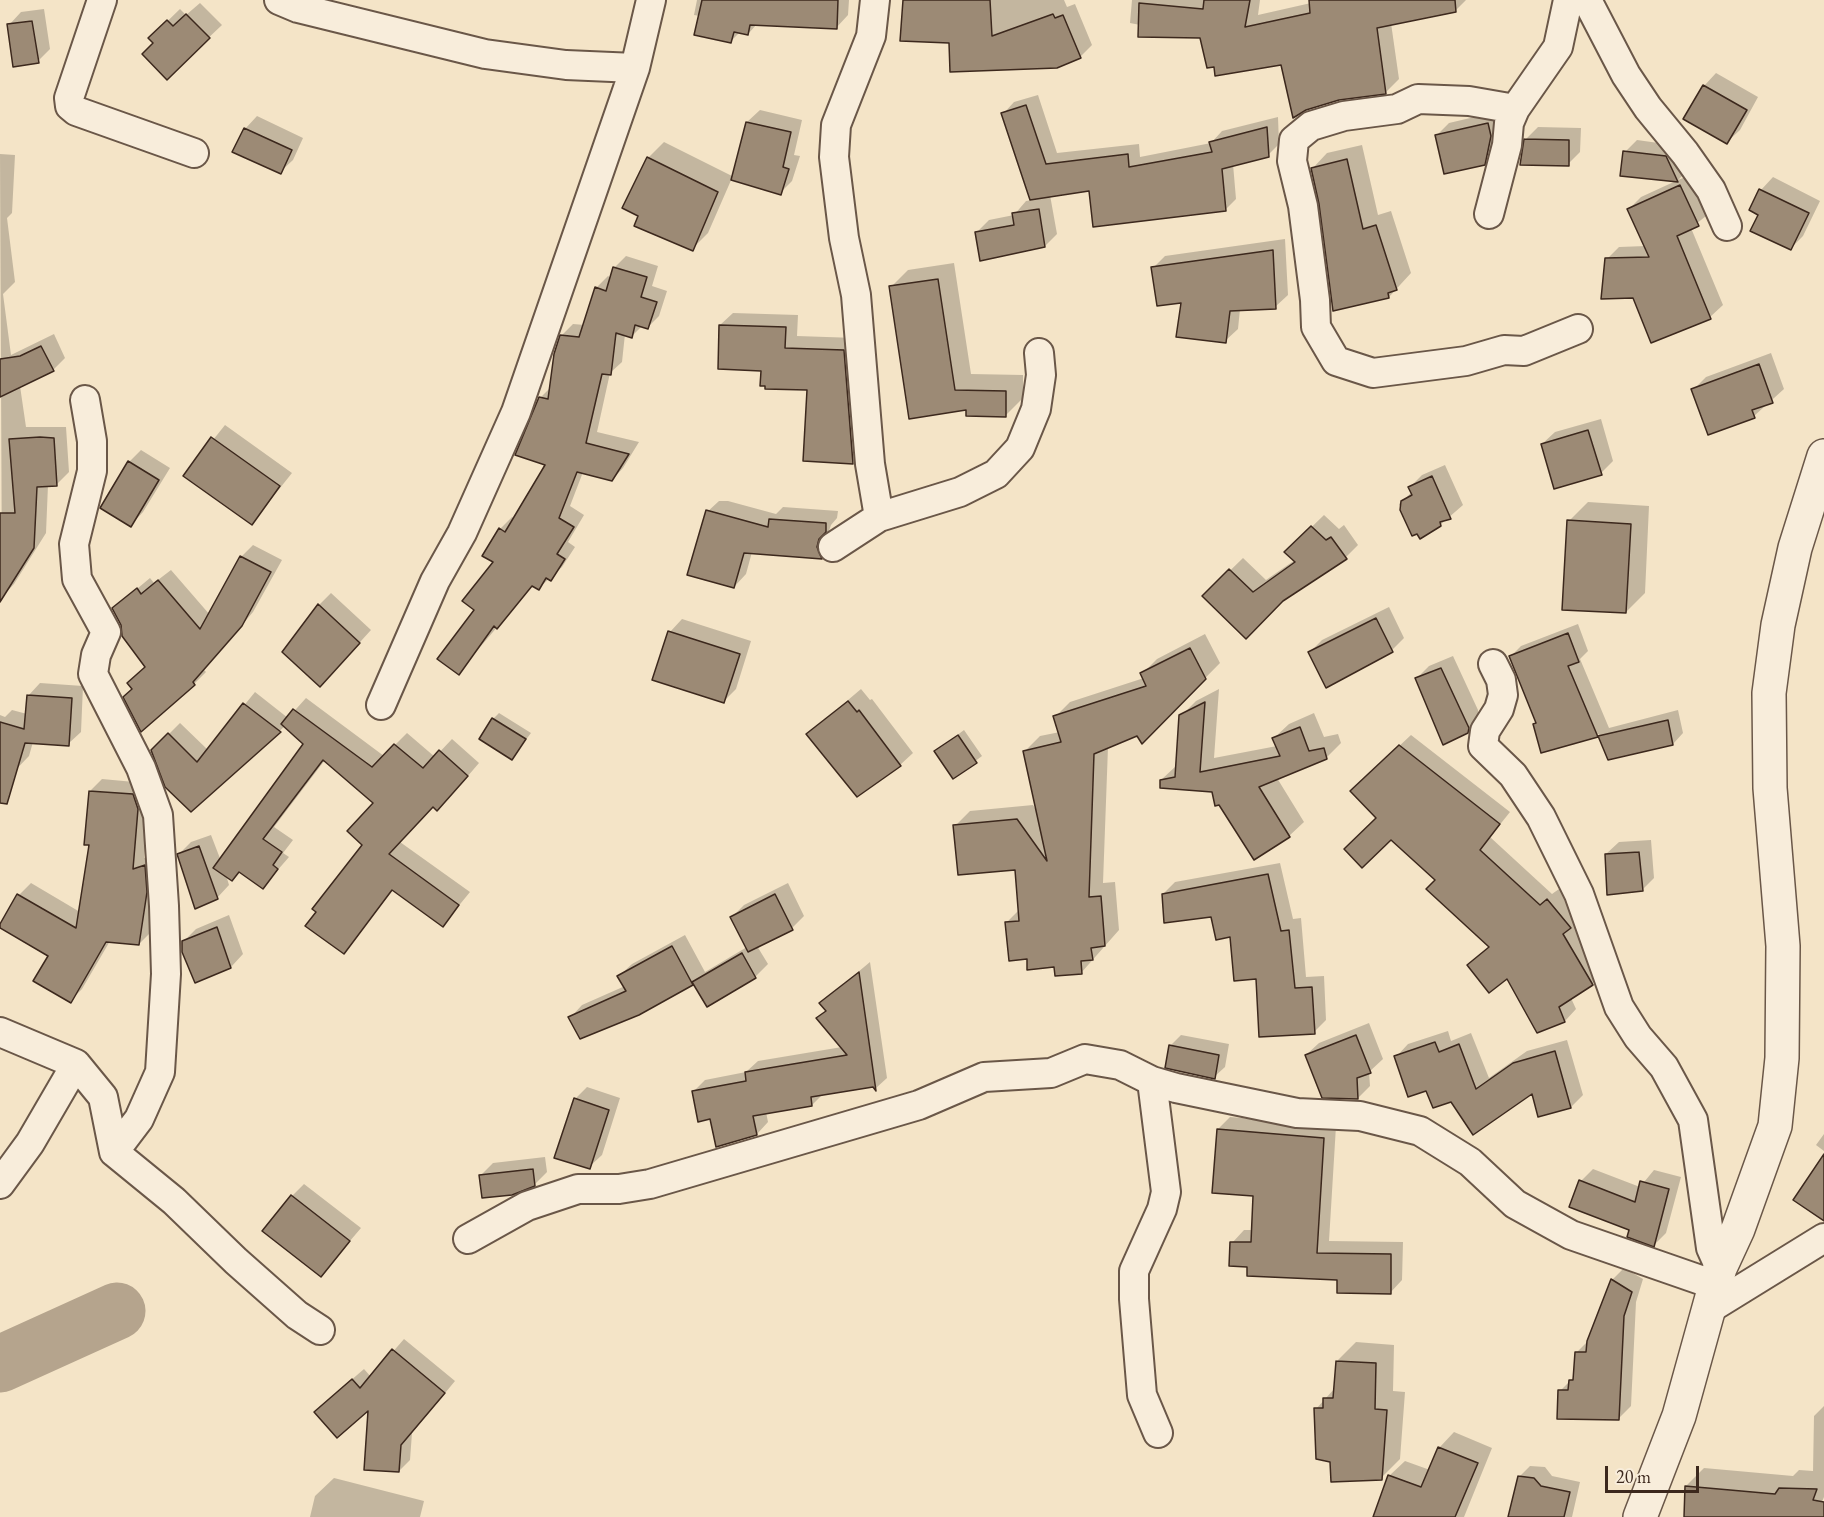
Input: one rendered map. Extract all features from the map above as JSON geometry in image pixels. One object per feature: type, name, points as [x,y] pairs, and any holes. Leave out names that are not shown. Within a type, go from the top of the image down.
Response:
[{"type":"street","points":[[102,0],[69,98],[70,106],[76,111],[194,153]]},
{"type":"street","points":[[279,0],[298,8],[485,54],[566,65],[635,68]]},
{"type":"street","points":[[381,705],[435,581],[462,533],[516,412],[635,68],[651,0]]},
{"type":"street","points":[[875,0],[871,36],[836,125],[834,157],[844,238],[856,295],[870,464],[879,518]]},
{"type":"street","points":[[1489,214],[1507,145],[1509,123],[1515,109],[1558,47],[1568,0]]},
{"type":"street","points":[[1587,0],[1626,75],[1648,108],[1685,153],[1711,190],[1727,226]]},
{"type":"street","points":[[1515,109],[1469,101],[1418,99],[1397,109],[1344,116],[1311,126],[1293,140],[1292,161],[1303,206],[1315,300],[1316,327],[1336,361],[1373,373],[1466,361],[1504,350],[1524,351],[1578,329]]},
{"type":"street","points":[[834,547],[879,518],[960,492],[996,474],[1020,448],[1036,409],[1041,375],[1039,353]]},
{"type":"street","points":[[85,400],[92,441],[92,471],[74,544],[77,579],[106,632],[96,655],[93,674],[141,768],[158,815],[165,906],[166,974],[160,1072],[139,1119],[114,1152]]},
{"type":"street","points":[[1640,1517],[1679,1416],[1715,1288],[1775,1126],[1782,1058],[1783,946],[1770,788],[1769,693],[1778,626],[1795,549],[1824,456]]},
{"type":"street","points":[[1493,664],[1501,680],[1503,695],[1499,709],[1485,731],[1484,746],[1514,775],[1541,817],[1579,894],[1619,1007],[1638,1038],[1664,1067],[1693,1120],[1715,1288]]},
{"type":"street","points":[[0,1032],[76,1064],[103,1097],[114,1152],[174,1201],[236,1261],[297,1315],[320,1330]]},
{"type":"street","points":[[468,1239],[527,1206],[578,1190],[619,1189],[650,1184],[773,1150],[919,1105],[984,1077],[1051,1072],[1085,1059],[1120,1065],[1152,1081],[1297,1113],[1360,1116],[1420,1131],[1470,1162],[1515,1204],[1571,1235],[1715,1288],[1824,1238]]},
{"type":"street","points":[[0,1184],[30,1143],[76,1064]]},
{"type":"street","points":[[1152,1081],[1166,1192],[1162,1209],[1134,1271],[1134,1299],[1142,1395],[1158,1433]]},
{"type":"building","points":[[702,0],[838,0],[837,29],[750,25],[748,35],[734,32],[731,43],[694,35]]},
{"type":"building","points":[[903,0],[990,0],[992,36],[1053,14],[1055,18],[1063,15],[1081,58],[1057,68],[950,72],[949,43],[900,41]]},
{"type":"building","points":[[1204,0],[1250,0],[1245,27],[1310,13],[1309,0],[1455,0],[1456,12],[1377,28],[1386,94],[1339,100],[1306,110],[1293,118],[1281,65],[1215,76],[1214,67],[1207,68],[1200,38],[1138,37],[1139,3],[1203,9]]},
{"type":"building","points":[[186,14],[210,38],[167,80],[142,54],[153,43],[148,38],[167,20],[173,26]]},
{"type":"building","points":[[32,21],[39,63],[13,67],[7,24]]},
{"type":"building","points":[[1703,85],[1747,110],[1727,144],[1683,119]]},
{"type":"building","points":[[1026,105],[1046,164],[1128,154],[1129,167],[1212,152],[1209,142],[1267,127],[1269,157],[1222,169],[1226,211],[1093,227],[1089,191],[1030,200],[1001,113]]},
{"type":"building","points":[[746,122],[791,132],[783,167],[789,169],[781,195],[731,180]]},
{"type":"building","points":[[1488,123],[1491,136],[1485,165],[1444,174],[1435,135]]},
{"type":"building","points":[[244,128],[292,150],[281,174],[232,152]]},
{"type":"building","points":[[1524,139],[1569,140],[1569,166],[1520,165]]},
{"type":"building","points":[[1623,151],[1666,156],[1678,182],[1620,176]]},
{"type":"building","points":[[647,157],[718,192],[693,251],[634,226],[638,216],[622,208]]},
{"type":"building","points":[[1347,159],[1363,229],[1376,225],[1397,290],[1388,293],[1389,298],[1333,311],[1319,204],[1311,168]]},
{"type":"building","points":[[1680,185],[1699,226],[1677,236],[1711,319],[1651,343],[1633,298],[1601,299],[1605,258],[1649,257],[1627,209]]},
{"type":"building","points":[[1759,189],[1809,213],[1791,250],[1750,231],[1758,215],[1749,210]]},
{"type":"building","points":[[1039,209],[1045,247],[980,261],[975,232],[1014,225],[1012,213]]},
{"type":"building","points":[[1273,250],[1276,309],[1230,311],[1226,343],[1176,337],[1181,303],[1157,306],[1151,267]]},
{"type":"building","points":[[613,267],[647,277],[641,297],[657,302],[648,329],[635,325],[632,338],[616,333],[611,375],[602,374],[586,443],[629,454],[612,481],[577,472],[559,518],[574,527],[557,554],[565,559],[551,581],[546,578],[539,590],[532,586],[497,629],[494,626],[459,675],[437,659],[474,610],[462,601],[493,562],[482,556],[499,528],[505,532],[545,465],[515,455],[539,397],[548,399],[554,354],[560,335],[579,337],[595,287],[606,291]]},
{"type":"building","points":[[938,279],[955,390],[1006,391],[1006,417],[966,416],[966,410],[909,419],[889,286]]},
{"type":"building","points":[[719,325],[786,327],[785,348],[844,350],[853,464],[803,461],[807,390],[765,389],[765,386],[760,386],[761,371],[718,369]]},
{"type":"building","points":[[41,346],[54,371],[0,397],[0,359],[20,356]]},
{"type":"building","points":[[1759,364],[1773,403],[1752,410],[1755,418],[1708,435],[1691,389]]},
{"type":"building","points":[[1588,430],[1602,475],[1554,489],[1541,444]]},
{"type":"building","points":[[211,437],[280,486],[252,525],[183,476]]},
{"type":"building","points":[[54,438],[57,486],[37,487],[34,548],[0,602],[0,513],[15,513],[9,439]]},
{"type":"building","points":[[128,461],[159,480],[131,527],[100,508]]},
{"type":"building","points":[[1432,476],[1451,519],[1440,522],[1441,526],[1420,539],[1417,534],[1412,536],[1400,510],[1401,501],[1412,495],[1408,487]]},
{"type":"building","points":[[706,510],[768,527],[769,519],[826,523],[826,532],[819,539],[817,547],[822,559],[744,553],[734,588],[687,575]]},
{"type":"building","points":[[1567,520],[1631,524],[1626,613],[1562,610]]},
{"type":"building","points":[[1311,526],[1326,540],[1331,537],[1347,559],[1283,601],[1246,639],[1202,596],[1229,569],[1253,592],[1295,562],[1284,552]]},
{"type":"building","points":[[240,556],[271,572],[242,626],[193,682],[195,685],[141,732],[123,697],[132,689],[127,683],[145,667],[122,636],[121,625],[112,608],[137,588],[141,594],[158,580],[200,629]]},
{"type":"building","points":[[318,604],[360,643],[320,687],[282,652]]},
{"type":"building","points":[[1376,618],[1393,652],[1326,688],[1308,652]]},
{"type":"building","points":[[668,631],[740,654],[724,703],[652,680]]},
{"type":"building","points":[[1568,633],[1579,662],[1568,666],[1598,737],[1541,753],[1533,724],[1536,723],[1509,656]]},
{"type":"building","points":[[1190,648],[1206,679],[1142,744],[1137,736],[1094,754],[1089,897],[1101,896],[1105,946],[1091,948],[1093,960],[1081,961],[1082,974],[1055,976],[1054,967],[1027,970],[1027,959],[1009,961],[1005,922],[1019,921],[1015,870],[958,875],[953,825],[1017,819],[1047,861],[1023,751],[1061,742],[1053,716],[1146,686],[1140,673]]},
{"type":"building","points":[[1441,668],[1469,728],[1468,733],[1443,745],[1415,678]]},
{"type":"building","points":[[27,695],[72,698],[69,746],[25,743],[7,804],[0,803],[0,722],[24,729]]},
{"type":"building","points":[[848,701],[857,712],[859,710],[901,766],[857,797],[806,734]]},
{"type":"building","points":[[1205,702],[1200,772],[1280,756],[1272,738],[1300,727],[1309,751],[1324,748],[1327,759],[1259,787],[1290,837],[1254,860],[1219,805],[1215,806],[1212,792],[1160,788],[1160,780],[1175,777],[1179,715]]},
{"type":"building","points":[[243,703],[281,732],[191,812],[165,787],[151,750],[168,733],[197,762]]},
{"type":"building","points":[[293,709],[372,767],[394,744],[423,768],[439,750],[468,776],[437,811],[433,807],[389,854],[459,905],[443,927],[392,890],[344,954],[305,926],[316,912],[312,909],[362,845],[347,831],[373,803],[323,760],[263,839],[282,852],[273,865],[278,869],[263,889],[239,872],[232,881],[213,868],[303,744],[281,724]]},
{"type":"building","points":[[492,718],[526,739],[512,760],[479,739]]},
{"type":"building","points":[[1668,720],[1673,745],[1608,760],[1598,736]]},
{"type":"building","points":[[958,735],[977,763],[953,779],[934,751]]},
{"type":"building","points":[[1399,745],[1500,824],[1480,850],[1540,905],[1547,899],[1571,928],[1563,934],[1593,985],[1559,1007],[1565,1022],[1537,1033],[1507,979],[1489,993],[1467,965],[1489,947],[1426,889],[1435,880],[1391,840],[1362,868],[1344,849],[1376,818],[1350,791]]},
{"type":"building","points":[[89,791],[133,794],[138,809],[133,869],[145,865],[147,892],[139,945],[106,942],[71,1003],[33,981],[48,956],[0,928],[0,924],[17,894],[76,928],[89,845],[84,845]]},
{"type":"building","points":[[199,846],[218,899],[195,909],[177,854]]},
{"type":"building","points":[[1639,852],[1643,891],[1607,895],[1605,854]]},
{"type":"building","points":[[1268,874],[1281,931],[1289,930],[1295,988],[1312,987],[1315,1034],[1259,1037],[1256,979],[1234,981],[1230,937],[1216,940],[1211,917],[1164,923],[1162,894]]},
{"type":"building","points":[[775,894],[793,930],[748,952],[730,917]]},
{"type":"building","points":[[217,927],[231,968],[195,983],[182,952],[182,941]]},
{"type":"building","points":[[672,946],[693,985],[639,1015],[580,1039],[568,1017],[626,991],[617,976]]},
{"type":"building","points":[[742,953],[756,978],[707,1007],[692,982]]},
{"type":"building","points":[[859,972],[876,1091],[873,1087],[811,1097],[812,1106],[753,1116],[757,1135],[716,1147],[710,1119],[698,1122],[692,1091],[746,1081],[745,1072],[847,1055],[816,1018],[826,1011],[819,1003]]},
{"type":"building","points":[[1356,1035],[1371,1073],[1357,1078],[1358,1099],[1322,1098],[1305,1055]]},
{"type":"building","points":[[1435,1042],[1439,1052],[1459,1044],[1476,1089],[1513,1063],[1555,1051],[1571,1108],[1538,1117],[1532,1094],[1473,1135],[1451,1102],[1433,1108],[1426,1091],[1408,1097],[1394,1056]]},
{"type":"building","points":[[1169,1045],[1219,1055],[1215,1079],[1165,1068]]},
{"type":"building","points":[[574,1098],[609,1110],[590,1169],[554,1158]]},
{"type":"building","points":[[1217,1129],[1324,1138],[1317,1253],[1391,1254],[1391,1294],[1337,1293],[1337,1280],[1247,1276],[1247,1267],[1229,1266],[1230,1242],[1251,1242],[1253,1196],[1212,1193]]},
{"type":"building","points":[[1824,1154],[1824,1221],[1793,1200]]},
{"type":"building","points":[[533,1169],[535,1186],[512,1195],[482,1198],[479,1175]]},
{"type":"building","points":[[1579,1180],[1635,1202],[1640,1181],[1669,1189],[1654,1247],[1627,1237],[1629,1230],[1569,1207]]},
{"type":"building","points":[[291,1195],[350,1241],[321,1277],[262,1231]]},
{"type":"building","points":[[1611,1279],[1632,1292],[1624,1316],[1619,1420],[1557,1419],[1558,1390],[1568,1390],[1569,1380],[1573,1380],[1575,1352],[1586,1352],[1587,1341]]},
{"type":"building","points":[[392,1349],[445,1393],[401,1445],[399,1472],[364,1470],[368,1411],[337,1438],[314,1412],[352,1379],[360,1388]]},
{"type":"building","points":[[1336,1361],[1376,1363],[1375,1409],[1387,1410],[1382,1480],[1331,1482],[1330,1462],[1316,1459],[1314,1408],[1323,1408],[1323,1398],[1333,1398]]},
{"type":"building","points":[[1438,1447],[1478,1463],[1455,1517],[1373,1517],[1388,1475],[1421,1487]]},
{"type":"building","points":[[1518,1476],[1534,1478],[1541,1486],[1570,1492],[1564,1517],[1508,1517]]},
{"type":"building","points":[[1685,1486],[1775,1494],[1779,1488],[1817,1489],[1813,1500],[1824,1502],[1824,1517],[1684,1517]]},
{"type":"waterway","points":[[0,1364],[117,1311]]}]
